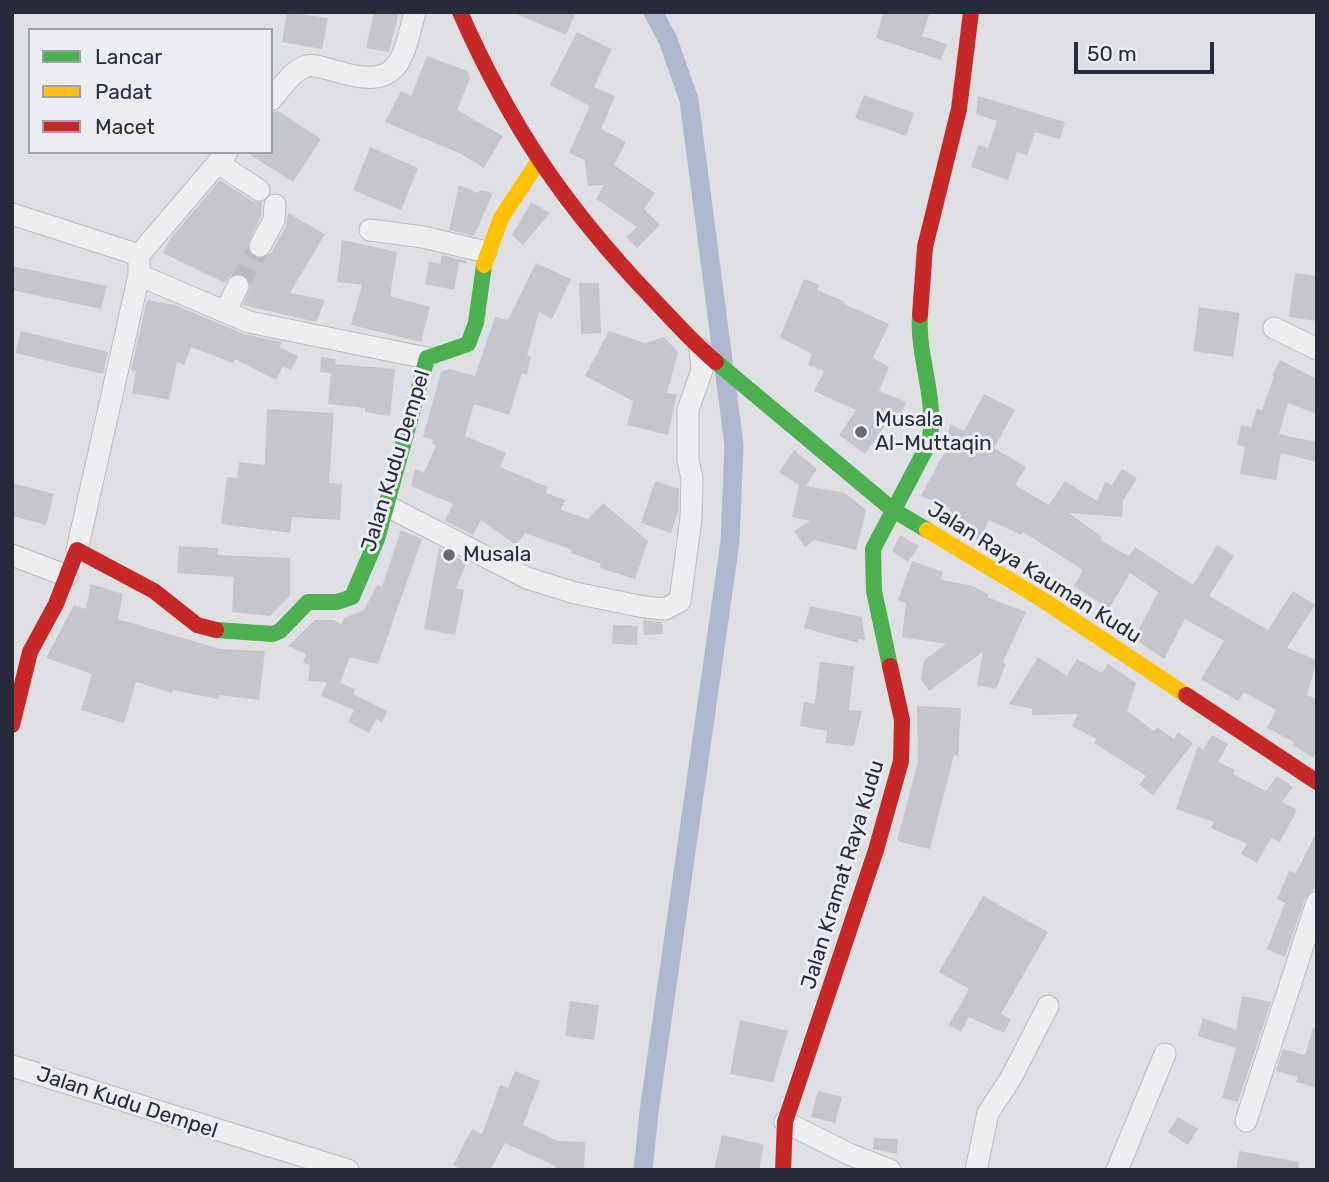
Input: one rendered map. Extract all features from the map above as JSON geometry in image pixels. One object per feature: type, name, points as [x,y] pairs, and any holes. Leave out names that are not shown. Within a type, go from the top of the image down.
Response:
[{"type":"street","points":[[273,98],[296,71],[306,66],[317,66],[359,79],[374,79],[391,74],[402,60],[415,12]]},
{"type":"street","points":[[387,506],[539,582],[575,593],[644,607],[665,609],[680,601],[691,518],[692,478],[688,460],[688,410],[702,370],[700,349],[600,244],[538,162],[485,69],[460,12]]},
{"type":"street","name":"Jalan Kramat Raya Kudu","points":[[783,1170],[785,1122],[876,850],[901,761],[902,720],[874,591],[873,549],[929,443],[932,429],[932,406],[918,340],[925,247],[958,109],[971,12]]},
{"type":"street","points":[[12,725],[30,652],[49,620],[76,550],[139,265],[222,158],[259,190]]},
{"type":"street","name":"Jalan Kudu Dempel","points":[[76,550],[154,591],[197,625],[224,632],[273,634],[280,632],[308,602],[337,602],[352,597],[387,506],[410,410],[427,358],[468,344],[477,329],[480,281],[486,252],[497,222],[538,162]]},
{"type":"street","points":[[260,246],[274,220],[275,205]]},
{"type":"street","points":[[12,214],[139,265],[225,312],[267,327],[427,358]]},
{"type":"street","points":[[370,230],[423,237],[486,252]]},
{"type":"street","points":[[225,312],[237,286]]},
{"type":"street","points":[[1274,328],[1317,349]]},
{"type":"street","name":"Jalan Raya Kauman Kudu","points":[[700,349],[893,510],[1044,600],[1316,778]]},
{"type":"street","points":[[12,555],[67,576]]},
{"type":"street","points":[[1247,1121],[1317,902]]},
{"type":"street","points":[[976,1170],[988,1114],[1011,1078],[1048,1006]]},
{"type":"street","points":[[1117,1170],[1165,1055]]},
{"type":"street","name":"Jalan Kudu Dempel","points":[[12,1066],[348,1170]]},
{"type":"street","points":[[785,1122],[849,1154],[890,1170]]},
{"type":"building","points":[[287,12],[328,18],[322,49],[282,42]]},
{"type":"building","points":[[374,12],[399,12],[389,52],[366,48]]},
{"type":"building","points":[[512,12],[576,12],[566,35]]},
{"type":"building","points":[[884,12],[930,12],[922,36],[947,44],[941,60],[876,38]]},
{"type":"building","points":[[577,32],[612,49],[594,87],[615,96],[601,129],[626,142],[614,165],[655,193],[644,209],[660,225],[637,248],[626,237],[637,227],[596,199],[604,185],[588,186],[585,160],[569,153],[590,106],[550,85]]},
{"type":"building","points":[[427,56],[467,71],[470,78],[457,110],[503,136],[484,168],[461,154],[385,122],[401,91],[411,96]]},
{"type":"building","points":[[864,95],[914,113],[906,136],[855,118]]},
{"type":"building","points":[[978,96],[1065,122],[1060,139],[1035,132],[1027,156],[1017,152],[1008,180],[971,167],[978,145],[988,148],[997,121],[976,114]]},
{"type":"building","points":[[278,111],[321,139],[293,182],[249,154],[273,154],[273,112]]},
{"type":"building","points":[[370,147],[418,168],[401,210],[353,190]]},
{"type":"building","points":[[220,180],[252,201],[262,202],[261,216],[247,246],[254,258],[261,259],[271,253],[286,226],[288,213],[325,234],[290,293],[325,300],[316,322],[243,305],[251,286],[244,275],[231,275],[225,283],[163,253],[170,239]]},
{"type":"building","points":[[459,185],[478,193],[480,190],[493,193],[474,236],[449,230]]},
{"type":"building","points":[[531,202],[550,213],[523,245],[512,235]]},
{"type":"building","points":[[342,240],[397,252],[390,296],[430,307],[421,342],[351,325],[362,285],[337,282]]},
{"type":"building","points":[[442,255],[467,261],[466,264],[459,262],[454,290],[425,284],[429,262],[440,264]]},
{"type":"building","points":[[536,263],[571,279],[552,319],[539,312],[527,356],[531,357],[527,375],[522,373],[509,415],[474,404],[465,436],[506,453],[500,467],[548,487],[546,493],[565,500],[561,510],[588,519],[603,503],[648,541],[635,579],[600,568],[601,564],[571,553],[572,550],[525,533],[516,545],[481,520],[473,535],[445,521],[453,504],[411,486],[415,469],[424,473],[436,446],[432,444],[434,440],[423,437],[441,372],[450,369],[475,376],[495,317],[508,320]]},
{"type":"building","points":[[12,266],[107,286],[101,309],[12,290]]},
{"type":"building","points":[[1295,273],[1317,276],[1317,321],[1289,317]]},
{"type":"building","points":[[804,279],[819,285],[817,290],[889,324],[873,358],[889,367],[879,391],[906,402],[899,420],[891,417],[865,454],[839,435],[856,410],[814,391],[824,371],[808,365],[812,354],[780,337]]},
{"type":"building","points":[[579,283],[599,283],[601,333],[581,334]]},
{"type":"building","points":[[147,300],[175,305],[244,334],[282,342],[279,347],[298,356],[291,370],[283,366],[276,380],[235,359],[233,363],[191,347],[184,365],[177,362],[169,400],[132,393],[136,371],[131,370]]},
{"type":"building","points":[[1199,307],[1240,313],[1233,357],[1193,351]]},
{"type":"building","points":[[21,331],[108,352],[103,374],[15,353]]},
{"type":"building","points":[[609,331],[645,343],[664,337],[678,352],[667,393],[677,394],[668,435],[627,425],[633,401],[585,376]]},
{"type":"building","points":[[321,357],[336,359],[335,364],[395,369],[390,416],[365,412],[365,408],[328,404],[331,373],[320,372]]},
{"type":"building","points":[[1280,360],[1317,379],[1317,414],[1288,403],[1279,434],[1317,442],[1317,462],[1281,453],[1276,480],[1240,474],[1245,447],[1237,445],[1241,425],[1251,427],[1257,408],[1262,410],[1274,376],[1272,375]]},
{"type":"building","points":[[984,394],[1015,410],[994,448],[1026,467],[1015,485],[1049,505],[1065,481],[1097,501],[1105,482],[1112,485],[1122,469],[1137,478],[1123,500],[1122,517],[1069,513],[1102,537],[1100,540],[1129,556],[1135,547],[1193,585],[1217,545],[1234,556],[1209,596],[1268,630],[1293,591],[1315,605],[1287,648],[1317,660],[1307,695],[1317,699],[1317,751],[1313,758],[1293,745],[1294,742],[1267,728],[1276,710],[1244,692],[1238,701],[1201,679],[1224,641],[1185,619],[1164,659],[1134,639],[1158,592],[1130,573],[1109,609],[1074,586],[1083,570],[1023,532],[1021,535],[989,520],[979,541],[942,519],[950,508],[921,496],[945,451],[950,424],[964,431]]},
{"type":"building","points":[[267,409],[334,413],[329,483],[342,484],[340,520],[292,517],[290,533],[221,524],[227,477],[237,478],[239,462],[265,465]]},
{"type":"building","points":[[794,450],[817,469],[806,486],[845,493],[866,510],[856,550],[814,540],[805,547],[794,531],[810,521],[792,517],[799,485],[779,472]]},
{"type":"building","points":[[655,481],[679,489],[678,511],[671,533],[641,523]]},
{"type":"building","points":[[12,483],[54,494],[46,525],[12,516]]},
{"type":"building","points":[[401,530],[422,539],[378,664],[350,657],[340,683],[355,689],[353,694],[387,711],[382,722],[376,719],[369,733],[348,722],[354,710],[321,696],[327,682],[308,681],[310,665],[303,663],[306,654],[288,646],[315,620],[333,620],[341,624],[344,618],[364,610],[377,585],[382,587]]},
{"type":"building","points":[[900,535],[919,546],[908,562],[892,551]]},
{"type":"building","points":[[179,546],[218,548],[217,555],[290,558],[290,596],[270,616],[232,612],[234,577],[177,573]]},
{"type":"building","points":[[439,548],[467,562],[456,588],[464,590],[455,635],[424,629]]},
{"type":"building","points":[[912,561],[943,572],[940,579],[972,586],[989,594],[987,597],[1026,612],[1003,662],[1006,664],[996,689],[977,685],[983,652],[929,691],[921,679],[924,660],[946,644],[902,637],[906,603],[898,600]]},
{"type":"building","points":[[91,584],[123,594],[118,619],[220,649],[265,651],[259,700],[219,695],[218,699],[173,690],[172,693],[136,682],[124,723],[81,710],[92,674],[46,658],[74,605],[86,609]]},
{"type":"building","points":[[810,606],[862,617],[865,640],[858,639],[858,643],[804,628]]},
{"type":"building","points":[[643,620],[662,622],[663,634],[644,635]]},
{"type":"building","points":[[613,625],[638,626],[637,645],[612,644]]},
{"type":"building","points":[[1038,657],[1067,676],[1077,659],[1102,673],[1108,664],[1136,683],[1127,711],[1154,731],[1157,727],[1174,739],[1178,732],[1193,743],[1153,795],[1139,785],[1146,776],[1094,743],[1096,739],[1072,726],[1078,714],[1032,715],[1032,709],[1009,704]]},
{"type":"building","points":[[820,662],[854,666],[849,710],[862,711],[854,746],[826,743],[827,731],[800,726],[804,702],[815,704]]},
{"type":"building","points":[[917,706],[961,708],[958,756],[954,755],[930,849],[897,841],[918,762]]},
{"type":"building","points":[[1212,735],[1228,744],[1218,762],[1235,770],[1233,774],[1266,791],[1277,776],[1293,787],[1282,802],[1297,810],[1280,842],[1271,838],[1257,863],[1241,854],[1247,844],[1211,828],[1214,822],[1176,809],[1198,746],[1203,750]]},
{"type":"building","points":[[1317,831],[1317,885],[1305,898],[1285,957],[1267,949],[1285,903],[1277,899],[1289,871],[1296,873]]},
{"type":"building","points":[[983,896],[1048,932],[1001,1014],[1011,1019],[1004,1033],[969,1017],[961,1032],[949,1025],[969,989],[939,972]]},
{"type":"building","points":[[1242,996],[1271,1002],[1238,1102],[1222,1098],[1236,1048],[1198,1036],[1203,1018],[1236,1030]]},
{"type":"building","points":[[570,1001],[599,1005],[594,1040],[565,1036]]},
{"type":"building","points":[[740,1020],[788,1031],[773,1082],[730,1074]]},
{"type":"building","points":[[1313,1028],[1317,1028],[1317,1088],[1296,1082],[1298,1077],[1276,1071],[1283,1049],[1305,1055]]},
{"type":"building","points":[[515,1071],[540,1081],[523,1125],[558,1141],[585,1142],[584,1170],[555,1170],[555,1166],[505,1143],[490,1170],[462,1170],[453,1165],[472,1129],[482,1134],[500,1085],[508,1088]]},
{"type":"building","points":[[818,1091],[842,1097],[835,1123],[811,1117]]},
{"type":"building","points":[[1178,1117],[1198,1129],[1188,1145],[1168,1132]]},
{"type":"building","points":[[722,1135],[764,1145],[759,1170],[714,1170]]},
{"type":"building","points":[[874,1138],[898,1139],[897,1154],[873,1149]]},
{"type":"building","points":[[1239,1151],[1299,1162],[1298,1170],[1236,1170]]},
{"type":"waterway","points":[[643,1170],[730,542],[734,445],[689,100],[668,40],[653,12]]},
{"type":"tunnel","points":[[238,286],[260,246]]},
{"type":"traffic: fast","points":[[216,630],[273,634],[280,631],[308,602],[337,602],[352,597],[377,539],[427,358],[468,344],[476,323],[484,265]]},
{"type":"traffic: fast","points":[[890,666],[874,591],[873,549],[929,443],[931,411],[921,347],[920,315]]},
{"type":"traffic: fast","points":[[716,362],[893,510],[927,530]]},
{"type":"traffic: slow","points":[[484,265],[501,218],[538,162]]},
{"type":"traffic: slow","points":[[927,530],[1043,600],[1186,695]]},
{"type":"traffic: jam","points":[[460,12],[499,92],[542,164],[621,265],[716,362]]},
{"type":"traffic: jam","points":[[920,315],[925,247],[959,109],[971,12]]},
{"type":"traffic: jam","points":[[12,725],[30,652],[56,604],[77,550],[154,591],[197,625],[216,630]]},
{"type":"traffic: jam","points":[[783,1170],[785,1122],[876,850],[901,761],[902,720],[890,666]]},
{"type":"traffic: jam","points":[[1186,695],[1317,782]]},
{"type":"place","name":"Musala Al-Muttaqin","points":[[861,432]]},
{"type":"place","name":"Musala","points":[[449,555]]}]
